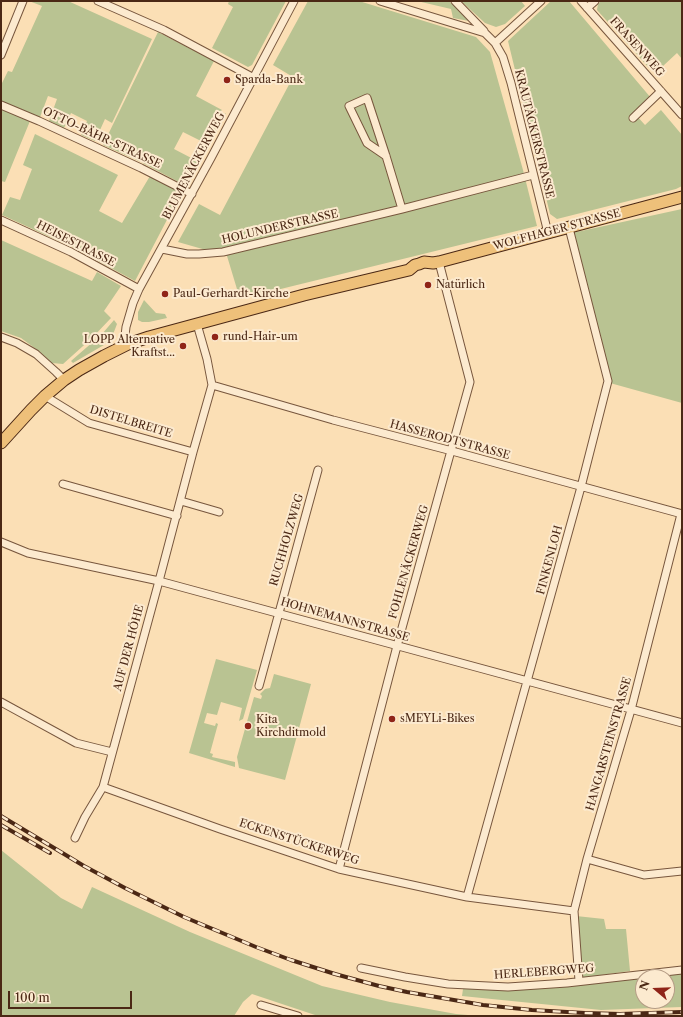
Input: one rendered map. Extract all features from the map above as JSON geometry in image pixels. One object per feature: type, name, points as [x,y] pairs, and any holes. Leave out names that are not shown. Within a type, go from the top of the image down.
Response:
[{"type":"main road","name":"WOLFHAGER STRASSE","points":[[1,444],[31,410],[64,380],[79,370],[128,344],[304,295],[409,270],[415,265],[424,262],[436,263],[682,197]]},
{"type":"street","points":[[1,55],[23,1]]},
{"type":"street","points":[[98,1],[164,30],[254,78]]},
{"type":"street","name":"BLUMENÄCKERWEG","points":[[128,344],[125,336],[126,327],[139,289],[192,194],[294,1]]},
{"type":"street","name":"KRAUTÄCKERSTRASSE","points":[[380,1],[485,33]]},
{"type":"street","points":[[404,8],[409,1]]},
{"type":"street","name":"KRAUTÄCKERSTRASSE","points":[[455,1],[495,43],[503,57],[511,83],[548,233]]},
{"type":"street","points":[[495,43],[541,1]]},
{"type":"street","name":"FRASENWEG","points":[[581,1],[681,111]]},
{"type":"street","points":[[587,8],[595,1]]},
{"type":"street","name":"FRASENWEG","points":[[633,118],[661,90]]},
{"type":"street","points":[[386,156],[368,143],[349,106],[367,98],[386,156],[402,209]]},
{"type":"street","name":"OTTO-BÄHR-STRASSE","points":[[1,105],[141,168],[192,194]]},
{"type":"street","name":"HOLUNDERSTRASSE","points":[[162,249],[188,254],[223,252],[402,209],[533,175]]},
{"type":"street","name":"HEISESTRASSE","points":[[1,220],[70,252],[139,289]]},
{"type":"street","name":"FINKENLOH","points":[[467,897],[528,681],[581,487],[608,381],[569,228]]},
{"type":"street","name":"FOHLENÄCKERWEG","points":[[339,869],[397,646],[470,382],[436,263]]},
{"type":"street","name":"AUF DER HÖHE","points":[[103,787],[212,386],[198,324]]},
{"type":"street","points":[[1,337],[17,343],[36,354],[64,380]]},
{"type":"street","name":"HASSERODTSTRASSE","points":[[212,386],[682,514]]},
{"type":"street","name":"DISTELBREITE","points":[[45,396],[88,423],[193,452]]},
{"type":"street","name":"RUCHHOLZWEG","points":[[259,686],[318,470]]},
{"type":"street","points":[[63,484],[177,516]]},
{"type":"street","points":[[181,501],[219,512]]},
{"type":"street","name":"HANGARSTEINSTRASSE","points":[[578,981],[574,911],[587,859],[631,710],[682,514]]},
{"type":"street","name":"HOHNEMANNSTRASSE","points":[[1,542],[28,553],[159,581],[682,723]]},
{"type":"street","points":[[1,702],[76,743],[112,752]]},
{"type":"street","points":[[75,838],[85,817],[103,787]]},
{"type":"street","name":"ECKENSTÜCKERWEG","points":[[103,787],[220,829],[339,869],[467,897],[574,911]]},
{"type":"street","points":[[587,859],[644,875],[682,871]]},
{"type":"street","name":"HERLEBERGWEG","points":[[361,968],[448,984],[508,988],[682,970]]},
{"type":"street","points":[[261,1005],[298,1016]]},
{"type":"green space","points":[[29,1],[68,1],[152,39],[112,123],[105,119],[95,141],[81,135],[87,121],[71,113],[64,128],[49,121],[57,99],[48,96],[40,117],[1,101],[1,82],[2,83],[8,71],[12,72],[42,6]]},
{"type":"green space","points":[[229,1],[286,1],[252,65],[248,67],[212,48],[233,7],[228,4]]},
{"type":"green space","points":[[308,1],[359,1],[476,37],[490,52],[537,226],[240,299],[227,256],[178,242],[199,204],[220,215],[293,77],[273,65]]},
{"type":"green space","points":[[417,1],[449,1],[469,21],[453,18],[451,9]]},
{"type":"green space","points":[[461,1],[521,1],[525,6],[505,24],[496,27],[485,23]]},
{"type":"green space","points":[[551,1],[569,1],[651,98],[635,114],[645,125],[661,110],[682,135],[682,186],[676,189],[557,219],[550,214],[508,41]]},
{"type":"green space","points":[[601,1],[682,1],[682,59],[677,53],[663,66],[658,61],[649,68],[597,10],[598,4]]},
{"type":"green space","points":[[158,32],[214,61],[196,96],[222,110],[217,114],[221,116],[226,113],[209,145],[183,132],[174,149],[199,162],[186,186],[141,162],[103,145]]},
{"type":"green space","points":[[1,109],[30,121],[5,182],[1,181]]},
{"type":"green space","points":[[35,134],[118,175],[99,211],[122,223],[150,176],[181,193],[135,281],[72,247],[2,215],[10,197],[20,200],[32,169],[23,165]]},
{"type":"green space","points":[[682,209],[682,403],[610,383],[572,233]]},
{"type":"green space","points":[[1,240],[92,281],[97,272],[121,286],[104,311],[111,318],[92,338],[63,364],[52,363],[21,338],[1,331]]},
{"type":"green space","points":[[144,300],[156,313],[165,314],[167,318],[149,322],[142,322],[138,320],[138,312]]},
{"type":"green space","points":[[114,320],[117,324],[109,342],[73,363],[71,361],[102,334]]},
{"type":"green space","points":[[216,659],[257,670],[243,719],[239,721],[242,708],[221,702],[217,715],[207,713],[204,723],[215,726],[216,723],[218,724],[210,753],[213,754],[212,757],[235,762],[235,767],[189,753]]},
{"type":"green space","points":[[274,674],[311,684],[285,780],[239,768],[237,757],[254,697],[261,699],[262,696],[260,694],[265,689],[270,688]]},
{"type":"green space","points":[[1,850],[61,898],[82,909],[92,887],[190,932],[322,986],[390,1002],[456,1014],[480,1016],[318,1016],[252,994],[243,1002],[234,1016],[1,1016]]},
{"type":"green space","points":[[576,916],[604,919],[606,929],[626,929],[630,971],[580,978]]},
{"type":"green space","points":[[682,973],[682,1007],[675,1007],[675,974]]},
{"type":"green space","points":[[635,978],[635,1009],[601,1010],[462,996],[463,989],[542,989]]},
{"type":"railway","points":[[1,816],[84,866],[184,917],[256,947],[335,974],[407,992],[483,1005],[585,1013],[620,1014],[682,1012]]},
{"type":"railway","points":[[1,825],[50,853]]},
{"type":"place","name":"Sparda-Bank","points":[[227,80]]},
{"type":"place","name":"Natürlich","points":[[428,285]]},
{"type":"place","name":"Paul-Gerhardt-Kirche","points":[[165,294]]},
{"type":"place","name":"rund-Hair-um","points":[[215,337]]},
{"type":"place","name":"LOPP Alternative Kraftst...","points":[[183,346]]},
{"type":"place","name":"sMEYLi-Bikes","points":[[392,719]]},
{"type":"place","name":"Kita Kirchditmold","points":[[248,726]]}]
